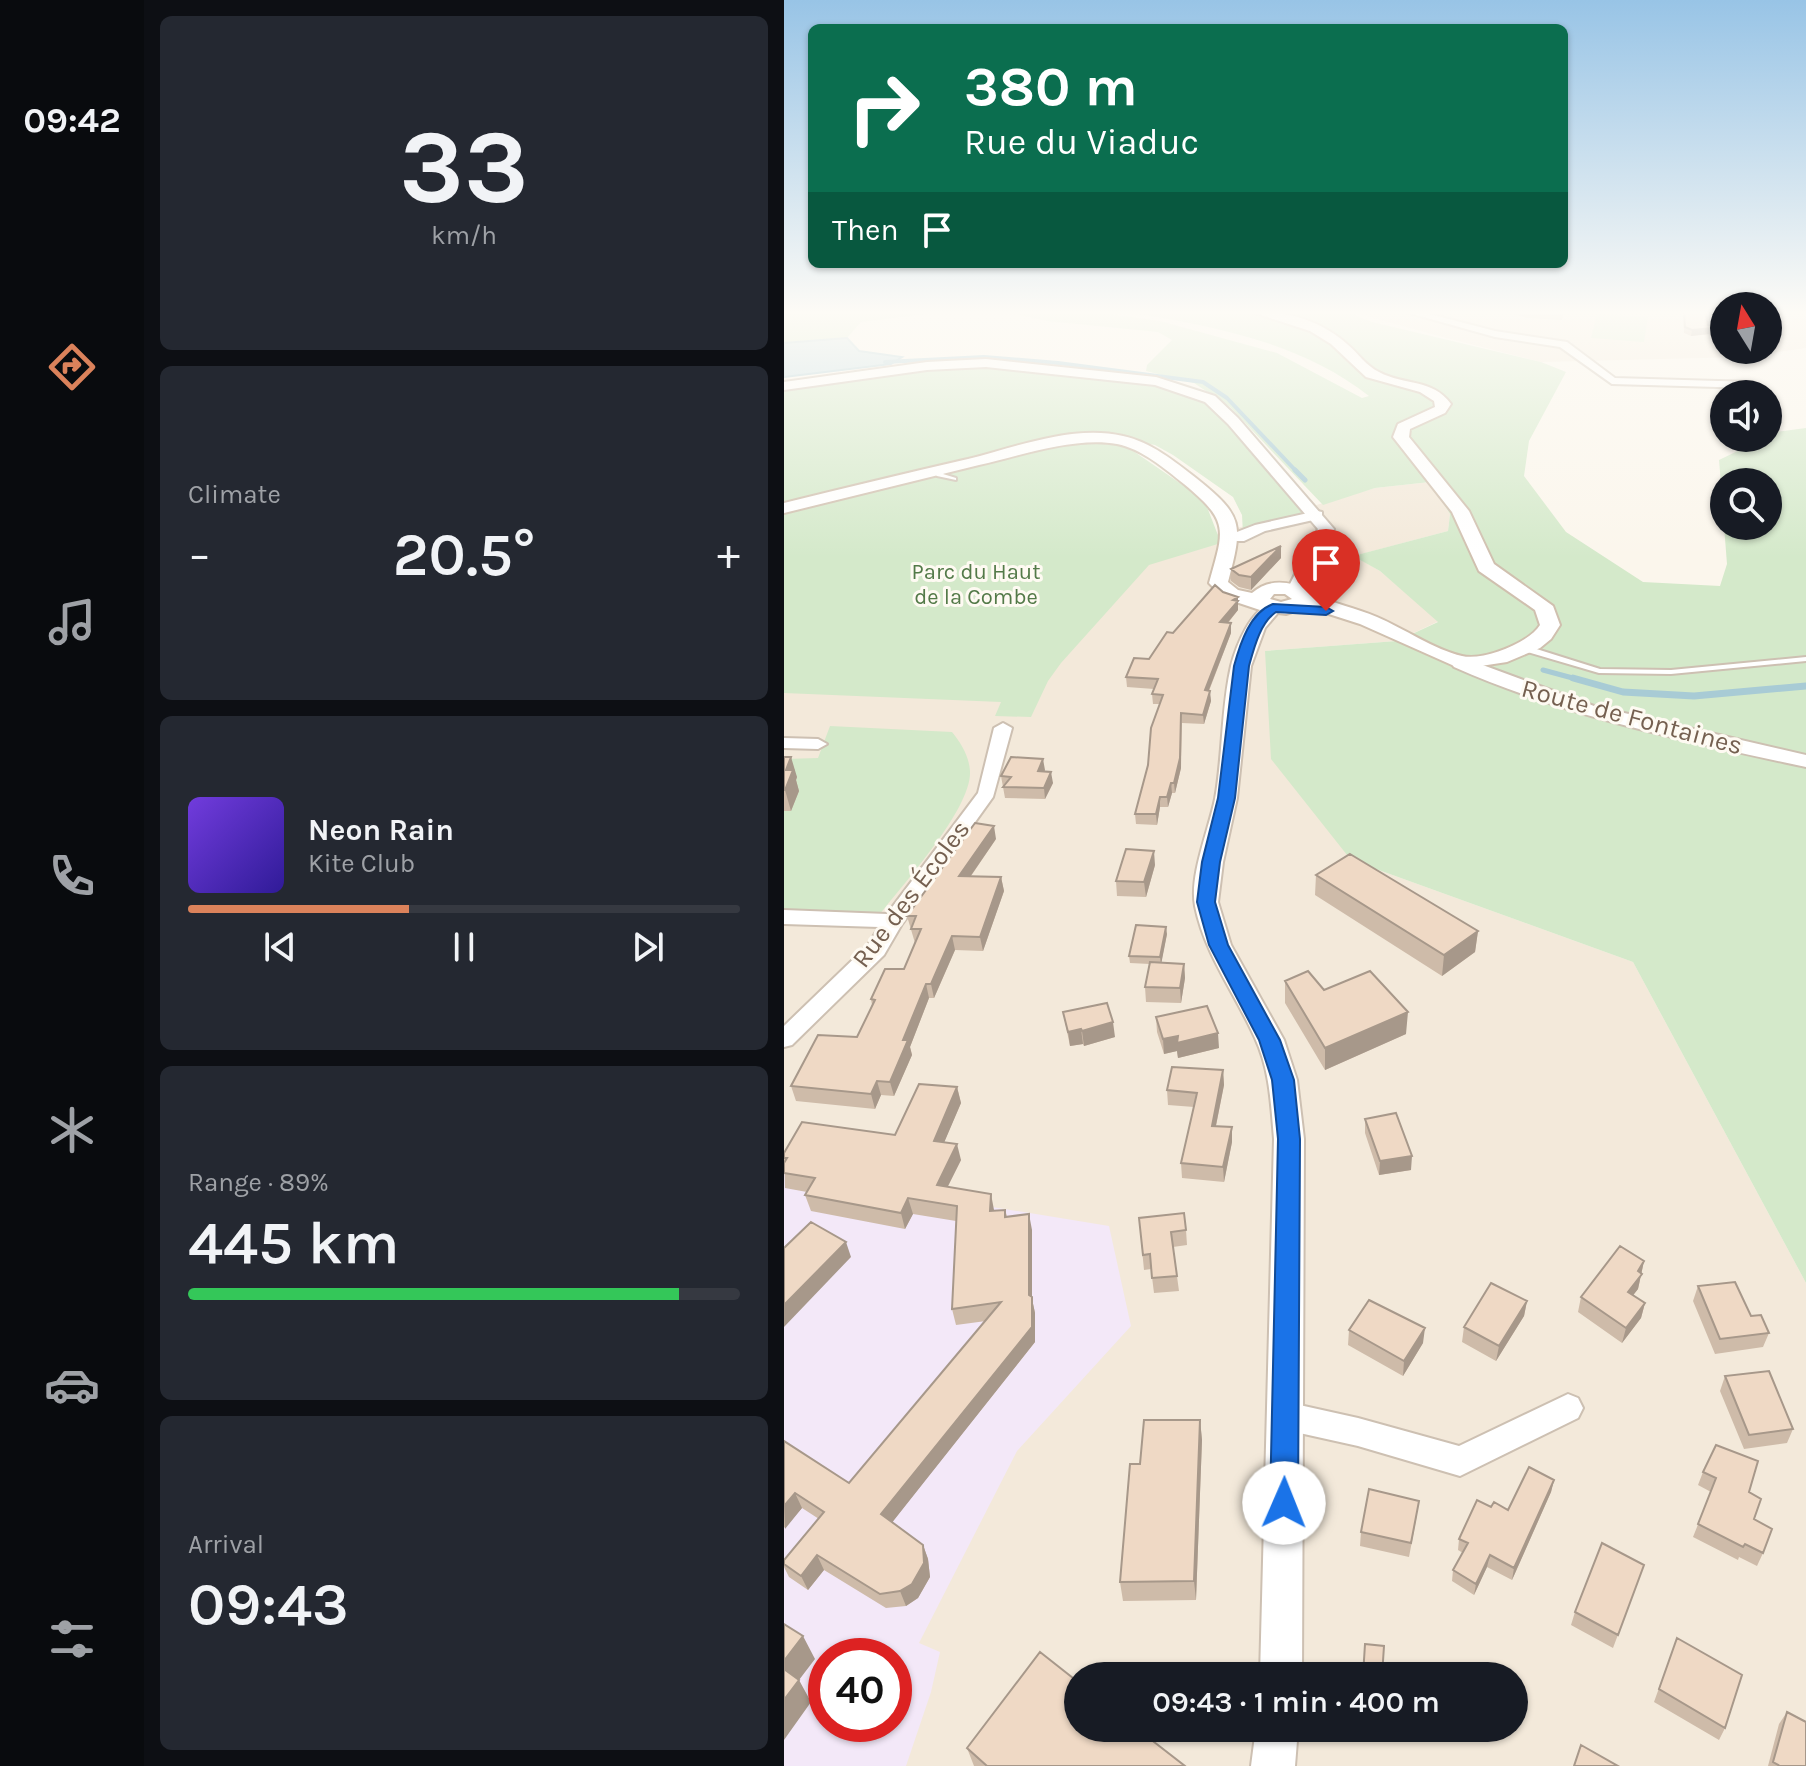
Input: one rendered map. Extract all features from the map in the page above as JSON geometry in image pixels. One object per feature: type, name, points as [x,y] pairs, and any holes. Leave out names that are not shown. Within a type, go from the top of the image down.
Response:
[{"type":"main road","points":[[784,508],[948,474],[1076,439],[1121,440],[1139,446],[1167,463],[1216,502],[1226,518],[1231,537],[1218,576],[1221,588],[1344,613],[1461,663],[1483,662],[1524,648],[1544,635],[1550,625],[1549,616],[1543,606],[1486,567],[1460,511],[1401,437],[1403,427],[1440,410],[1444,404],[1433,393]]},
{"type":"street","points":[[1198,393],[1210,399],[1233,421],[1326,529],[1324,541],[1300,576],[1256,627],[1241,666],[1226,798],[1211,862],[1206,902],[1218,945],[1270,1040],[1283,1080],[1289,1139],[1281,1662]]},
{"type":"street","points":[[1231,537],[1244,537],[1260,528],[1314,513]]},
{"type":"street","name":"Route de Fontaines","points":[[1461,663],[1519,689],[1567,704],[1806,761]]},
{"type":"street","name":"Rue des Écoles","points":[[784,1039],[876,950],[893,921],[987,793],[1003,728]]},
{"type":"street","points":[[784,743],[818,744]]},
{"type":"street","points":[[784,917],[893,921]]},
{"type":"street","points":[[1286,1416],[1358,1432],[1460,1461],[1568,1408]]},
{"type":"street","points":[[1273,1766],[1276,1742]]},
{"type":"lane","points":[[1524,648],[1599,671],[1671,672],[1806,659]]},
{"type":"shaded area","points":[[1430,482],[1450,514],[1448,531],[1354,556],[1380,571],[1439,621],[1397,641],[1265,651],[1351,860],[1633,962],[1806,1283],[1806,1766],[784,1766],[784,678],[1052,668],[1133,576],[1165,549],[1375,488]]},
{"type":"shaded area","points":[[784,1173],[1109,1226],[1131,1326],[1017,1451],[919,1643],[940,1652],[931,1692],[906,1766],[784,1766]]},
{"type":"green space","points":[[784,393],[1187,393],[1209,400],[1310,513],[1243,534],[1242,515],[1233,497],[1173,455],[1155,445],[1101,435],[784,504]]},
{"type":"green space","points":[[1210,393],[1353,393],[1362,398],[1369,396],[1365,393],[1555,393],[1529,441],[1524,476],[1566,532],[1643,582],[1720,586],[1727,564],[1725,540],[1782,540],[1782,468],[1720,468],[1719,460],[1736,452],[1782,452],[1782,431],[1806,428],[1806,1283],[1633,962],[1351,860],[1271,759],[1265,651],[1397,641],[1438,622],[1380,571],[1353,556],[1448,531],[1450,514],[1430,482],[1375,488],[1323,505],[1230,407]]},
{"type":"green space","name":"Parc du Haut de la Combe","points":[[1083,441],[1126,446],[1190,490],[1207,507],[1221,543],[1149,565],[1061,663],[1048,681],[1031,717],[995,716],[1001,702],[784,693],[784,511]]},
{"type":"green space","points":[[830,726],[952,732],[968,760],[968,786],[960,805],[935,845],[880,914],[784,911],[784,759],[818,758]]},
{"type":"building","points":[[1281,546],[1251,577],[1239,575],[1231,569]]},
{"type":"building","points":[[1215,585],[1223,592],[1238,597],[1233,600],[1238,601],[1220,622],[1231,623],[1205,690],[1210,691],[1203,715],[1181,713],[1180,758],[1174,783],[1171,783],[1167,797],[1160,797],[1156,814],[1135,814],[1148,765],[1151,728],[1163,695],[1152,694],[1158,679],[1126,677],[1134,658],[1149,659],[1167,632],[1173,633]]},
{"type":"building","points":[[784,757],[791,757],[786,770],[793,770],[785,790],[784,790]]},
{"type":"building","points":[[1011,757],[1043,759],[1038,771],[1051,772],[1044,788],[1003,787],[1011,777],[1001,776]]},
{"type":"building","points":[[975,823],[994,826],[959,876],[1001,877],[980,937],[952,936],[931,984],[926,984],[903,1040],[908,1040],[890,1082],[877,1081],[871,1094],[791,1086],[818,1035],[857,1037],[875,1000],[871,999],[885,969],[904,969],[921,929],[911,929],[916,916],[907,916]]},
{"type":"building","points":[[1126,849],[1154,851],[1144,882],[1116,881]]},
{"type":"building","points":[[1350,854],[1478,931],[1444,955],[1316,875]]},
{"type":"building","points":[[1136,925],[1166,927],[1160,957],[1129,956]]},
{"type":"building","points":[[1150,962],[1184,964],[1180,988],[1145,987]]},
{"type":"building","points":[[1308,971],[1324,990],[1370,971],[1408,1012],[1325,1048],[1285,981]]},
{"type":"building","points":[[1107,1003],[1113,1022],[1068,1032],[1063,1012]]},
{"type":"building","points":[[1207,1006],[1218,1033],[1177,1043],[1178,1036],[1163,1039],[1156,1017]]},
{"type":"building","points":[[1172,1067],[1223,1070],[1212,1126],[1232,1127],[1223,1167],[1181,1163],[1197,1093],[1167,1090]]},
{"type":"building","points":[[919,1084],[957,1087],[934,1141],[957,1144],[937,1185],[991,1194],[990,1211],[1005,1210],[1005,1217],[1029,1214],[1032,1327],[881,1514],[923,1545],[924,1563],[912,1584],[900,1591],[880,1594],[817,1555],[801,1576],[784,1564],[784,1560],[824,1512],[795,1493],[784,1506],[784,1441],[849,1483],[1001,1302],[952,1309],[957,1206],[908,1198],[901,1213],[805,1195],[815,1178],[784,1173],[787,1158],[784,1158],[784,1153],[802,1122],[895,1135]]},
{"type":"building","points":[[1396,1113],[1412,1156],[1380,1161],[1365,1119]]},
{"type":"building","points":[[1184,1213],[1186,1230],[1171,1232],[1177,1276],[1152,1278],[1150,1254],[1143,1255],[1139,1218]]},
{"type":"building","points":[[811,1222],[846,1242],[784,1305],[784,1248]]},
{"type":"building","points":[[1620,1246],[1644,1261],[1638,1271],[1642,1274],[1628,1292],[1645,1303],[1626,1328],[1581,1297]]},
{"type":"building","points":[[1735,1282],[1751,1316],[1761,1315],[1769,1333],[1720,1339],[1698,1286]]},
{"type":"building","points":[[1491,1283],[1527,1301],[1499,1346],[1464,1327]]},
{"type":"building","points":[[1369,1300],[1425,1328],[1404,1361],[1349,1330]]},
{"type":"building","points":[[1769,1371],[1793,1429],[1749,1435],[1725,1376]]},
{"type":"building","points":[[1144,1420],[1200,1420],[1194,1581],[1120,1582],[1130,1464],[1140,1464]]},
{"type":"building","points":[[1716,1445],[1758,1461],[1749,1492],[1761,1499],[1754,1519],[1772,1529],[1763,1553],[1745,1544],[1743,1547],[1698,1524],[1716,1478],[1703,1472]]},
{"type":"building","points":[[1529,1467],[1554,1480],[1514,1568],[1490,1555],[1476,1584],[1453,1570],[1468,1543],[1459,1539],[1477,1500],[1491,1507],[1494,1502],[1508,1510]]},
{"type":"building","points":[[1369,1489],[1419,1501],[1411,1543],[1361,1532]]},
{"type":"building","points":[[1602,1543],[1644,1565],[1618,1635],[1575,1612]]},
{"type":"building","points":[[784,1624],[803,1636],[784,1661]]},
{"type":"building","points":[[1677,1638],[1742,1675],[1725,1728],[1659,1689]]},
{"type":"building","points":[[1365,1644],[1384,1646],[1383,1662],[1364,1662]]},
{"type":"building","points":[[1040,1652],[1064,1671],[1064,1742],[1154,1742],[1185,1766],[987,1766],[967,1748]]},
{"type":"building","points":[[784,1669],[799,1680],[784,1700]]},
{"type":"building","points":[[1787,1712],[1806,1722],[1806,1766],[1780,1766],[1773,1762]]},
{"type":"building","points":[[1581,1745],[1618,1766],[1574,1766]]},
{"type":"waterway","points":[[1220,393],[1297,472]]},
{"type":"waterway","points":[[1297,472],[1305,480]]},
{"type":"waterway","points":[[1543,670],[1580,680]]},
{"type":"waterway","points":[[1573,678],[1623,692],[1694,696],[1806,686]]},
{"type":"route","points":[[1284,1503],[1289,1139],[1283,1080],[1270,1040],[1218,945],[1206,902],[1211,862],[1226,798],[1241,666],[1247,645],[1264,614],[1273,608],[1326,611]]}]
